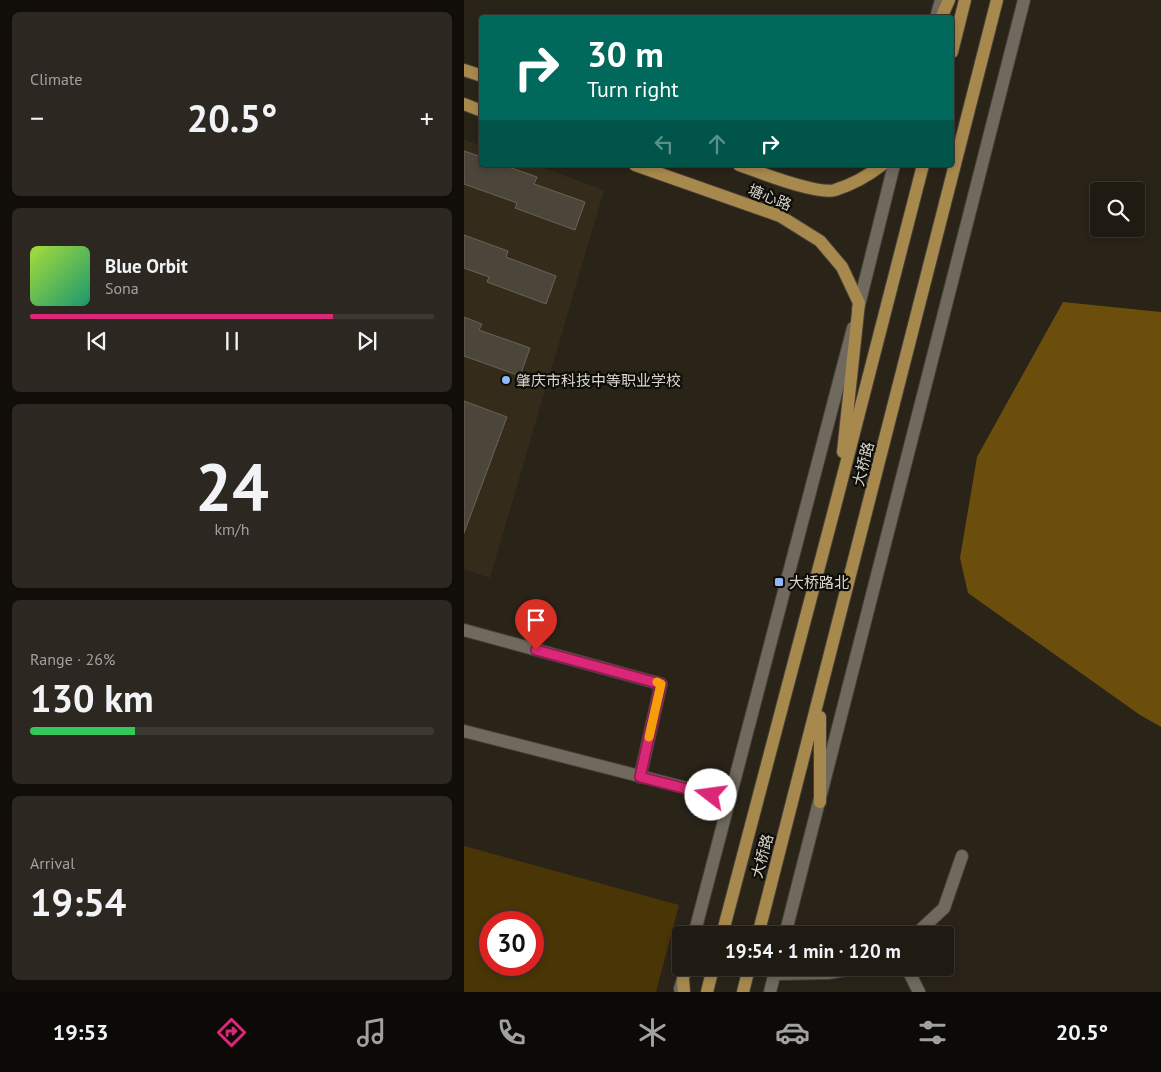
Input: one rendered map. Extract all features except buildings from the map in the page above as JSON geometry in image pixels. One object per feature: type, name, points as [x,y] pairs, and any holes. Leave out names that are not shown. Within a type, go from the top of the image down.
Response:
[{"type":"main road","points":[[942,15],[949,0]]},
{"type":"main road","points":[[954,44],[965,0]]},
{"type":"main road","name":"大桥路","points":[[760,926],[998,0]]},
{"type":"main road","points":[[464,70],[479,75]]},
{"type":"main road","points":[[464,104],[479,110]]},
{"type":"main road","name":"塘心路","points":[[641,167],[780,216],[820,240],[842,267],[859,303]]},
{"type":"main road","name":"塘心路","points":[[745,167],[784,181],[833,190],[872,173],[880,167]]},
{"type":"main road","name":"大桥路","points":[[724,926],[922,167]]},
{"type":"main road","points":[[838,495],[859,303]]},
{"type":"main road","points":[[820,696],[820,802]]},
{"type":"main road","points":[[706,992],[711,976]]},
{"type":"main road","points":[[743,992],[747,976]]},
{"type":"street","points":[[937,15],[941,0]]},
{"type":"street","points":[[787,926],[1024,0]]},
{"type":"street","points":[[696,926],[893,167]]},
{"type":"street","points":[[464,630],[661,684],[640,777]]},
{"type":"street","points":[[464,731],[728,800]]},
{"type":"street","points":[[925,926],[944,908],[962,856]]},
{"type":"street","points":[[770,992],[774,976]]},
{"type":"street","points":[[911,976],[919,992]]},
{"type":"street","points":[[680,992],[684,980]]},
{"type":"shaded area","name":"肇庆市科技中等职业学校","points":[[464,139],[479,145],[479,167],[541,167],[604,190],[490,578],[464,569]]},
{"type":"shaded area","points":[[1063,302],[1161,312],[1161,727],[1140,715],[968,593],[960,558],[977,457]]},
{"type":"shaded area","points":[[464,846],[679,905],[656,992],[464,992]]},
{"type":"slow traffic","points":[[649,737],[661,684],[657,682]]},
{"type":"place","name":"肇庆市科技中等职业学校","points":[[506,380]]},
{"type":"place","name":"大桥路北","points":[[779,582]]},
{"type":"route","points":[[536,650],[661,684],[640,777],[711,795]]}]
